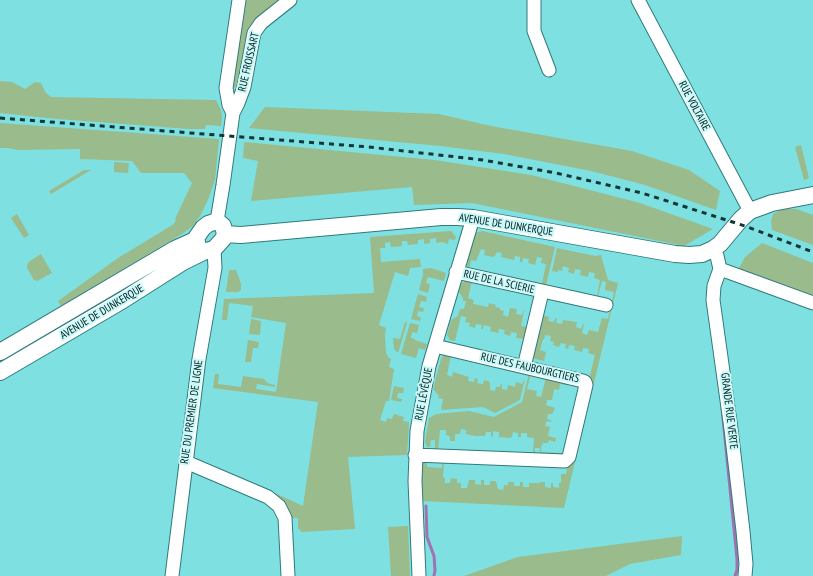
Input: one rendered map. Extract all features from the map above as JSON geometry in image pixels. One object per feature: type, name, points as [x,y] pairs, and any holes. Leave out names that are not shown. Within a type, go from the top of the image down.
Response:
[{"type":"main road","points":[[713,249],[720,244],[741,219],[750,211],[772,203],[813,195]]},
{"type":"main road","name":"AVENUE DE DUNKERQUE","points":[[204,247],[203,228],[208,224],[241,235],[441,217],[473,218],[675,254],[702,254],[713,249]]},
{"type":"main road","name":"AVENUE DE DUNKERQUE","points":[[0,372],[123,300],[204,247],[223,239],[221,228]]},
{"type":"main road","name":"AVENUE DE DUNKERQUE","points":[[0,352],[175,249],[204,247]]},
{"type":"street","name":"RUE FROISSART","points":[[233,113],[229,105],[226,88],[239,0]]},
{"type":"street","name":"RUE FROISSART","points":[[221,228],[223,185],[233,113],[244,87],[253,37],[261,23],[290,0]]},
{"type":"street","points":[[534,0],[534,31],[549,70]]},
{"type":"street","name":"RUE VOLTAIRE","points":[[638,0],[750,211]]},
{"type":"street","name":"RUE LÉVÊQUE","points":[[420,576],[415,508],[416,455],[419,424],[429,366],[473,218]]},
{"type":"street","name":"RUE DU PREMIER DE LIGNE","points":[[172,576],[200,352],[215,268],[204,247]]},
{"type":"street","points":[[713,249],[717,256],[720,269],[813,303]]},
{"type":"street","name":"GRANDE RUE VERTE","points":[[720,269],[714,286],[714,300],[743,531],[746,564],[745,576]]},
{"type":"street","name":"RUE DE LA SCIERIE","points":[[456,272],[606,305]]},
{"type":"street","name":"RUE DE LA SCIERIE","points":[[524,367],[542,292]]},
{"type":"street","name":"RUE DES FAUBOURGTIERS","points":[[416,455],[564,462],[569,457],[585,382],[583,380],[435,346]]},
{"type":"street","points":[[186,462],[268,497],[279,506],[285,518],[288,576]]},
{"type":"green space","points":[[243,0],[282,0],[258,20],[237,87],[235,88],[232,86]]},
{"type":"green space","points":[[0,81],[12,82],[25,89],[35,82],[41,83],[46,93],[51,97],[216,100],[221,110],[221,126],[206,125],[205,129],[189,129],[0,113]]},
{"type":"green space","points":[[265,107],[439,114],[491,126],[632,151],[689,170],[720,191],[716,210],[645,185],[591,171],[504,154],[440,146],[249,128]]},
{"type":"green space","points":[[0,123],[219,139],[215,180],[208,200],[193,226],[61,306],[58,301],[118,258],[174,224],[192,183],[184,173],[141,173],[132,161],[80,159],[80,149],[18,150],[0,148]]},
{"type":"green space","points":[[244,142],[435,160],[531,175],[640,203],[713,229],[684,246],[472,203],[414,205],[412,187],[251,201],[258,161],[243,158]]},
{"type":"green space","points":[[801,145],[809,178],[804,180],[795,147]]},
{"type":"green space","points":[[114,162],[129,163],[128,173],[114,172]]},
{"type":"green space","points":[[84,170],[91,170],[51,194],[49,191]]},
{"type":"green space","points":[[783,209],[796,209],[813,215],[813,245],[772,230],[771,221],[773,214]]},
{"type":"green space","points":[[17,214],[29,235],[24,238],[11,218]]},
{"type":"green space","points":[[451,231],[456,237],[455,240],[449,239],[448,244],[442,242],[436,243],[436,238],[430,239],[430,243],[424,244],[424,239],[418,240],[418,244],[408,245],[407,241],[402,241],[402,246],[391,247],[390,242],[385,243],[385,248],[380,248],[381,262],[420,259],[421,267],[410,268],[408,276],[395,272],[379,325],[386,328],[386,353],[391,359],[389,367],[394,369],[389,401],[386,401],[380,420],[386,422],[387,418],[392,419],[394,414],[404,417],[403,421],[409,422],[407,455],[348,457],[355,529],[301,532],[300,529],[298,529],[298,518],[290,518],[287,507],[275,493],[303,506],[318,402],[213,388],[215,374],[219,374],[218,384],[241,387],[243,376],[264,379],[267,383],[275,385],[275,387],[257,384],[256,389],[276,392],[286,323],[251,317],[253,306],[229,303],[227,320],[222,320],[224,299],[374,293],[370,237]]},
{"type":"green space","points":[[482,231],[555,247],[546,285],[542,284],[546,264],[541,263],[542,258],[537,257],[535,265],[528,263],[529,259],[523,258],[522,262],[520,262],[520,257],[515,256],[514,260],[501,257],[502,253],[497,252],[493,257],[484,255],[485,250],[481,249],[476,261],[471,260],[470,267],[467,266],[475,233]]},
{"type":"green space","points":[[762,243],[813,263],[813,300],[741,273],[739,268],[745,257]]},
{"type":"green space","points":[[557,248],[595,256],[601,255],[608,280],[618,283],[564,508],[422,501],[422,466],[423,462],[427,460],[427,467],[442,468],[442,461],[444,461],[443,477],[445,478],[445,483],[450,483],[451,478],[457,479],[457,483],[461,483],[461,488],[467,488],[469,480],[475,480],[475,484],[481,485],[481,480],[484,480],[484,485],[490,485],[490,481],[496,481],[498,489],[503,490],[504,485],[508,485],[508,482],[514,482],[514,486],[520,486],[520,482],[523,482],[523,487],[529,487],[529,483],[545,482],[545,487],[551,488],[551,483],[553,483],[553,487],[559,488],[559,483],[561,483],[561,474],[566,474],[595,355],[588,353],[589,349],[583,348],[582,352],[574,350],[575,346],[569,345],[568,349],[565,348],[566,344],[561,343],[559,347],[553,345],[554,342],[550,341],[551,336],[545,335],[540,350],[546,352],[544,361],[532,358],[542,315],[549,317],[548,321],[554,322],[555,318],[557,319],[556,323],[562,324],[563,320],[577,322],[576,327],[581,329],[584,324],[582,333],[587,335],[589,330],[598,332],[602,318],[608,319],[614,292],[605,290],[606,282],[602,281],[597,296],[600,280],[594,278],[595,273],[589,272],[588,277],[580,275],[581,270],[575,269],[574,274],[568,272],[569,268],[563,266],[562,271],[552,271]]},
{"type":"green space","points":[[41,254],[52,273],[37,281],[34,280],[27,268],[27,265],[30,261]]},
{"type":"green space","points":[[173,256],[177,261],[59,328],[58,326]]},
{"type":"green space","points":[[431,268],[446,273],[444,281],[428,277],[426,283],[430,284],[428,293],[419,290],[423,269]]},
{"type":"green space","points":[[229,270],[236,270],[241,284],[241,290],[238,292],[226,292]]},
{"type":"green space","points":[[466,280],[472,281],[468,298],[474,300],[473,304],[488,307],[489,303],[496,305],[495,307],[504,311],[503,315],[508,317],[510,308],[517,309],[516,314],[522,315],[524,311],[521,326],[529,327],[526,339],[516,338],[517,333],[511,332],[510,336],[504,334],[505,330],[499,329],[498,333],[490,331],[491,327],[484,325],[483,329],[481,329],[482,325],[476,324],[475,328],[469,326],[470,323],[465,322],[466,317],[461,316],[455,341],[450,340],[447,335],[451,320],[458,316],[460,309],[464,309],[466,301],[463,301],[463,298],[459,292],[461,284]]},
{"type":"green space","points":[[418,294],[427,297],[426,302],[421,301],[419,307],[424,308],[423,312],[418,311],[417,316],[421,318],[420,321],[411,319]]},
{"type":"green space","points":[[251,319],[261,321],[260,335],[249,334]]},
{"type":"green space","points":[[405,322],[407,323],[398,353],[394,349],[393,338],[400,339]]},
{"type":"green space","points":[[410,323],[419,325],[417,333],[412,332],[411,338],[427,344],[425,350],[419,348],[416,358],[401,354]]},
{"type":"green space","points":[[248,340],[259,342],[258,348],[253,348],[251,362],[245,362]]},
{"type":"green space","points":[[444,355],[451,355],[447,375],[452,377],[453,372],[469,377],[468,381],[474,382],[475,378],[478,379],[477,383],[483,384],[484,380],[490,382],[490,390],[495,391],[496,387],[500,387],[502,384],[502,389],[507,390],[508,385],[515,387],[516,382],[522,384],[525,378],[520,400],[495,413],[483,407],[441,410],[443,399],[438,398],[439,396],[433,389],[441,359]]},
{"type":"green space","points":[[529,373],[531,373],[527,389],[537,391],[536,396],[541,397],[546,377],[568,382],[567,385],[560,384],[559,390],[554,389],[552,400],[547,400],[546,405],[555,408],[552,414],[548,414],[547,419],[551,420],[551,422],[547,421],[545,426],[550,427],[548,436],[556,438],[555,442],[549,440],[548,443],[543,443],[541,447],[541,452],[562,453],[561,455],[539,456],[540,448],[535,448],[535,455],[533,455],[534,438],[527,437],[527,433],[521,433],[521,437],[518,437],[518,433],[513,432],[512,437],[510,438],[499,437],[499,432],[493,431],[493,437],[491,436],[491,432],[486,432],[485,436],[475,436],[466,434],[466,430],[461,429],[460,434],[455,434],[455,441],[450,441],[450,436],[446,435],[446,430],[440,430],[438,451],[435,448],[435,440],[431,440],[430,447],[427,447],[425,442],[429,418],[436,414],[469,411],[494,417],[522,402]]},
{"type":"green space","points":[[394,386],[404,388],[403,393],[398,393],[397,398],[402,399],[401,402],[391,400]]},
{"type":"green space","points":[[408,526],[410,576],[391,576],[388,527]]},
{"type":"green space","points":[[682,536],[681,555],[630,564],[606,576],[464,576],[518,557]]},
{"type":"waterway","points":[[722,408],[737,559],[737,570],[735,576]]},
{"type":"waterway","points":[[426,506],[427,537],[434,556],[434,576]]},
{"type":"railway","points":[[0,118],[369,147],[483,160],[556,173],[642,193],[745,226],[813,252]]}]
